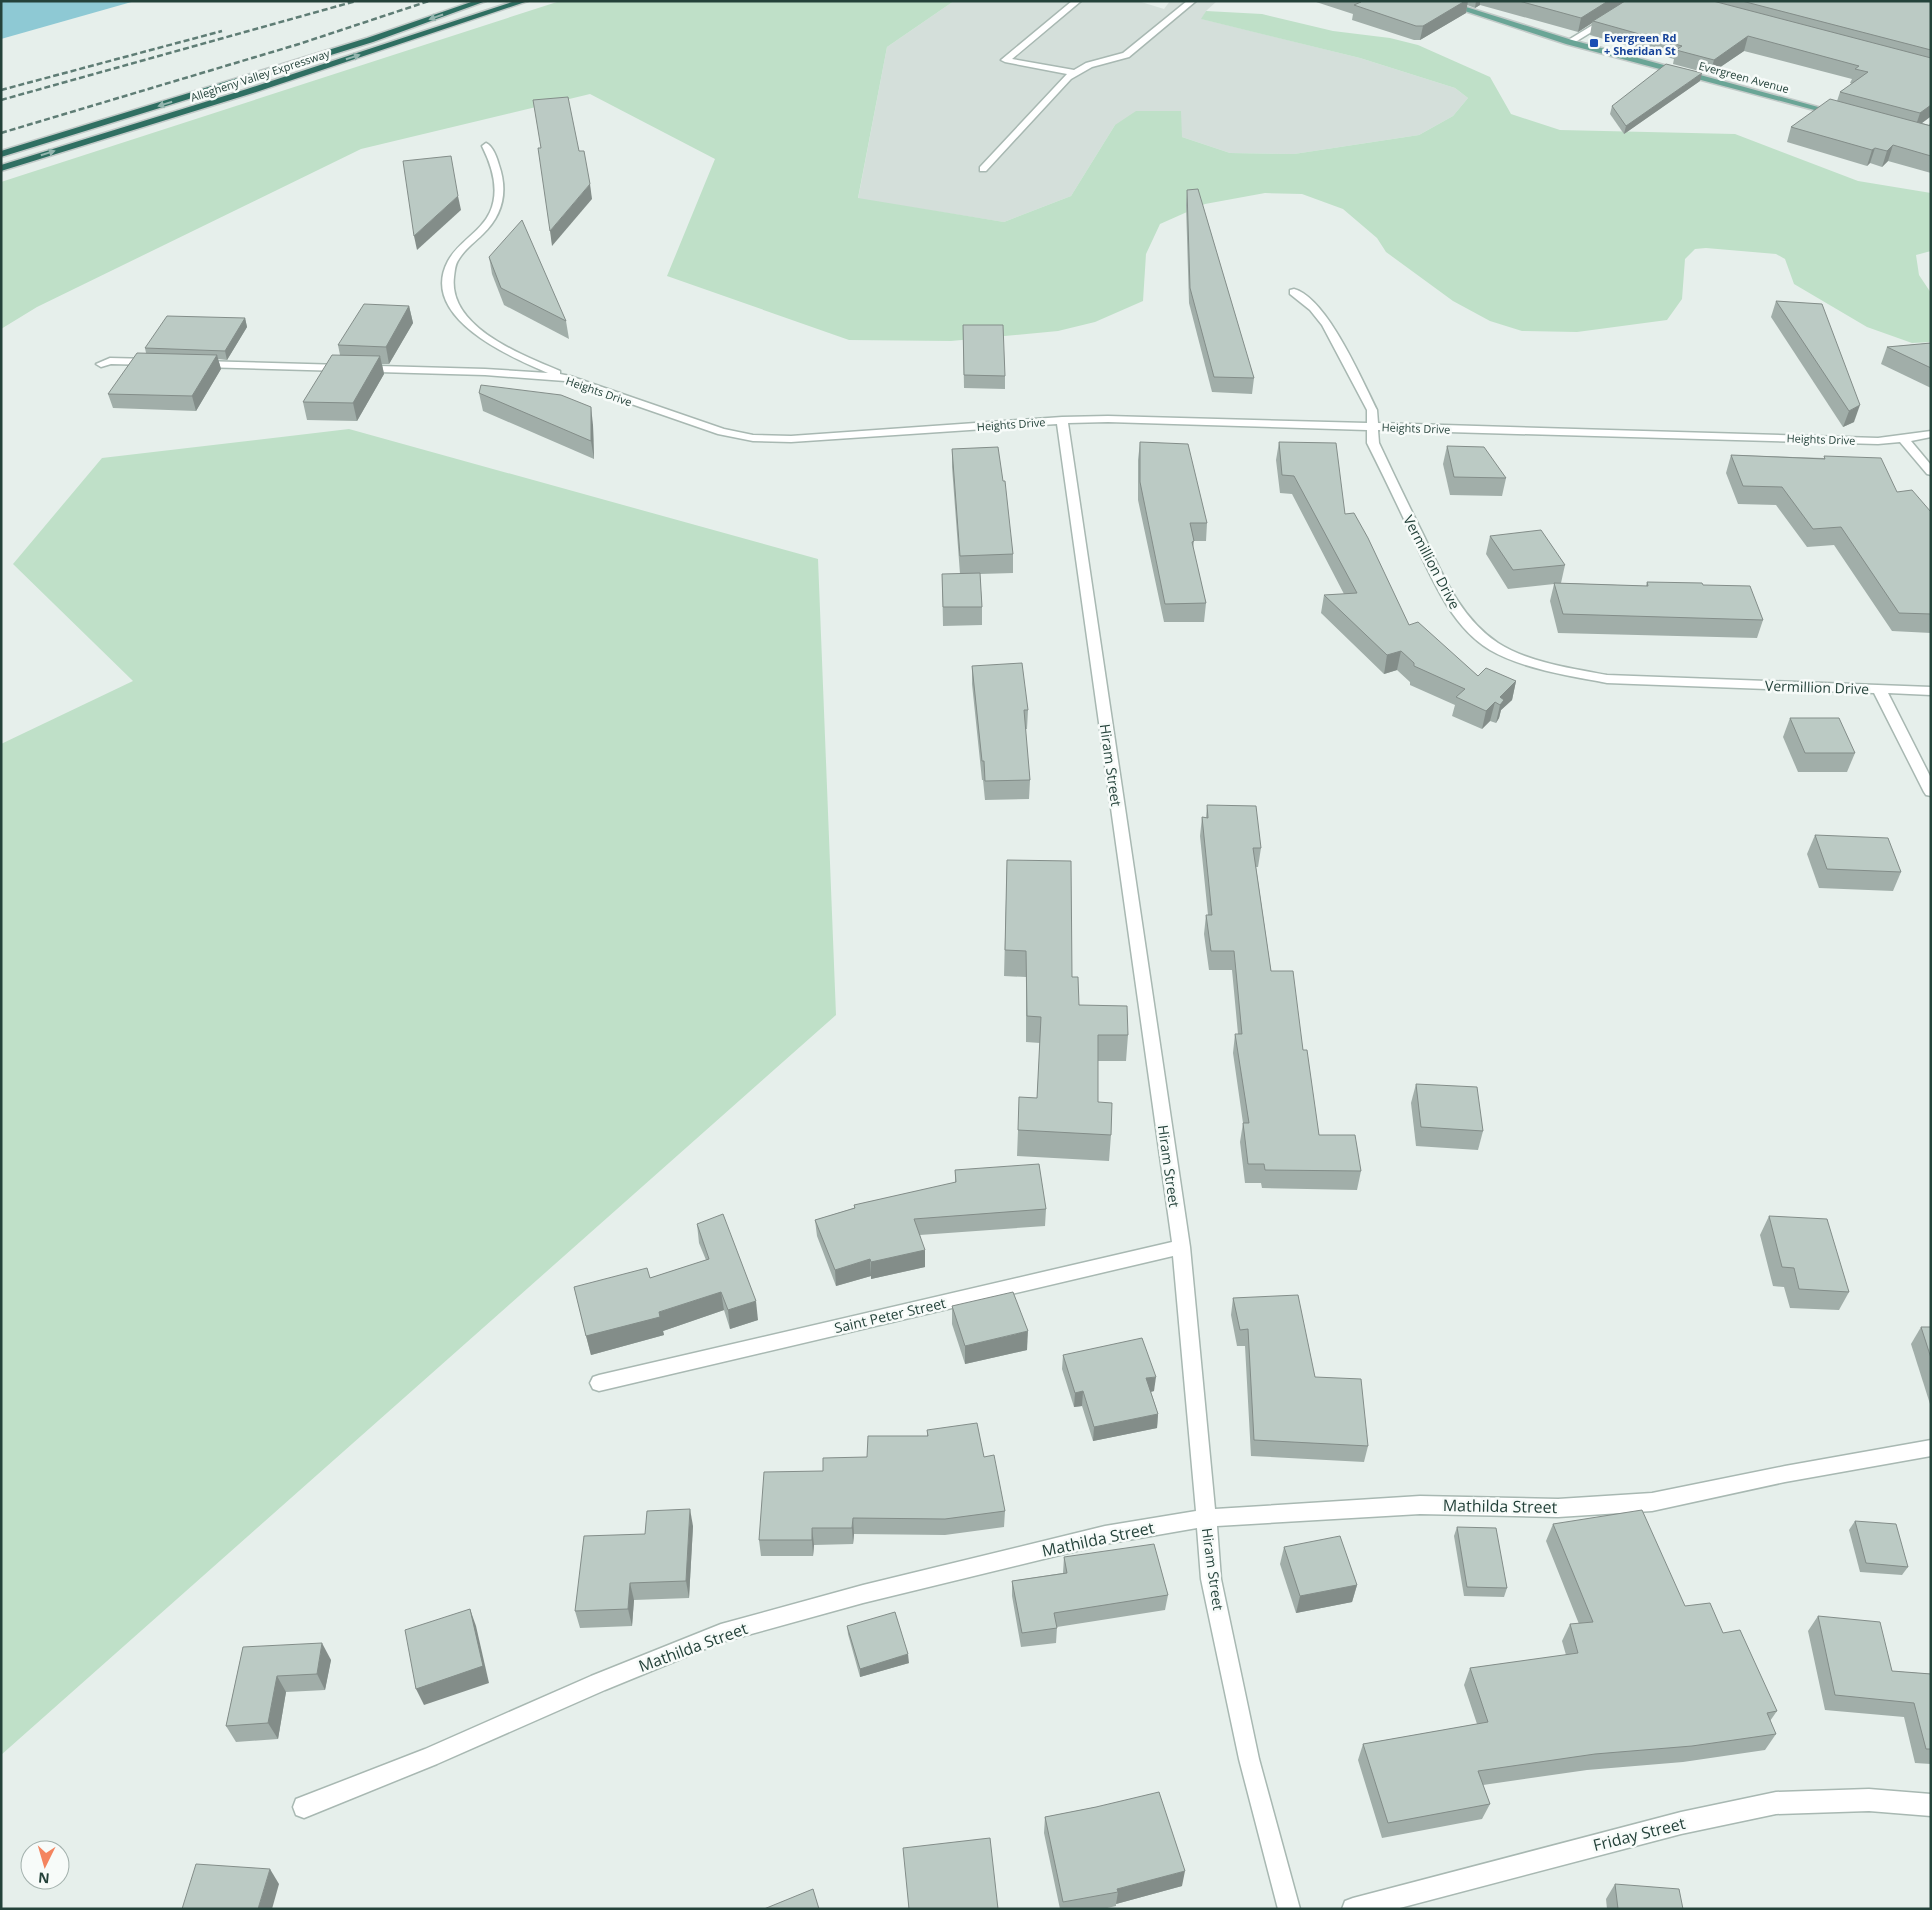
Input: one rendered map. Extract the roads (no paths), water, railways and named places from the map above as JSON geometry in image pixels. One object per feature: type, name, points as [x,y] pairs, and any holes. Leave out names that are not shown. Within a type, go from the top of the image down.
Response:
[{"type":"highway","name":"Allegheny Valley Expressway","points":[[1,154],[370,40],[482,1]]},
{"type":"highway","name":"Allegheny Valley Expressway","points":[[1,168],[250,91],[524,1]]},
{"type":"highway","points":[[488,14],[533,1]]},
{"type":"main road","name":"Evergreen Avenue","points":[[1438,1],[1569,42],[1849,117]]},
{"type":"street","points":[[1076,73],[1004,60],[1077,1]]},
{"type":"street","points":[[983,169],[1068,77],[1089,65],[1126,55],[1192,1]]},
{"type":"street","points":[[1569,42],[1638,1]]},
{"type":"street","points":[[486,146],[496,161],[500,182],[496,207],[490,221],[461,249],[450,267],[447,290],[454,308],[468,324],[521,358],[566,378]]},
{"type":"street","name":"Vermillion Drive","points":[[1294,292],[1314,308],[1327,324],[1372,410],[1373,443],[1437,576],[1456,610],[1477,633],[1496,646],[1532,662],[1568,672],[1608,679],[1931,691]]},
{"type":"street","points":[[102,364],[110,361],[160,363]]},
{"type":"street","name":"Heights Drive","points":[[189,364],[485,372],[566,378],[722,432],[753,438],[799,439],[1108,418],[1878,441],[1931,434]]},
{"type":"street","name":"Hiram Street","points":[[1062,420],[1181,1247],[1211,1579],[1245,1740],[1289,1909]]},
{"type":"street","points":[[1903,439],[1931,472]]},
{"type":"street","points":[[1879,689],[1931,792]]},
{"type":"street","name":"Saint Peter Street","points":[[599,1383],[1181,1247]]},
{"type":"street","name":"Mathilda Street","points":[[304,1807],[430,1757],[598,1683],[721,1633],[863,1594],[1105,1535],[1206,1518],[1420,1505],[1558,1508],[1652,1502],[1786,1474],[1931,1448]]},
{"type":"street","name":"Friday Street","points":[[1353,1909],[1681,1823],[1776,1803],[1870,1800],[1931,1805]]},
{"type":"water","points":[[1,1],[135,1],[1,39]]},
{"type":"railway","points":[[1,100],[356,1]]},
{"type":"railway","points":[[1,133],[299,44],[429,1]]},
{"type":"railway","points":[[1,90],[222,31]]},
{"type":"place","name":"Evergreen Rd + Sheridan St","points":[[1594,43]]}]
